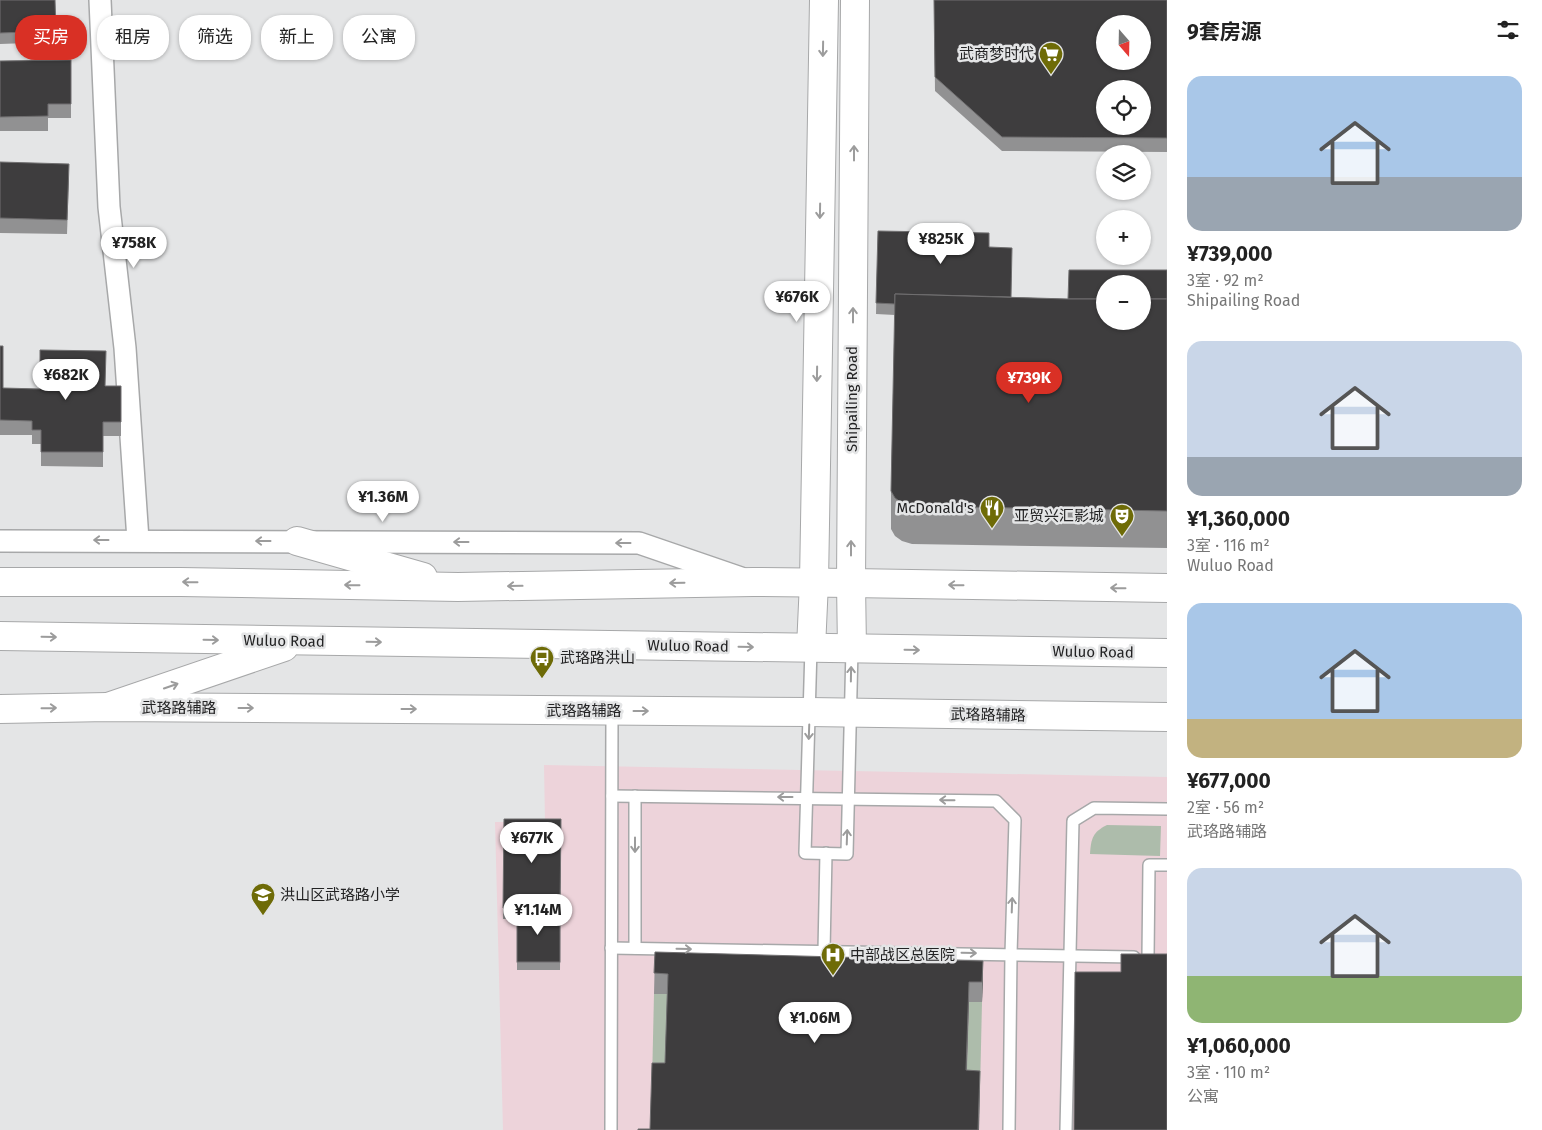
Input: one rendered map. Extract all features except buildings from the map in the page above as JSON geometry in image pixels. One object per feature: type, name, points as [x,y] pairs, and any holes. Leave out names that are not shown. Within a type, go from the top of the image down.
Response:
[{"type":"main road","points":[[811,648],[814,582],[824,0]]},
{"type":"main road","name":"Shipailing Road","points":[[852,649],[855,0]]},
{"type":"main road","points":[[297,541],[458,586]]},
{"type":"main road","points":[[0,582],[458,586],[814,582],[1167,588]]},
{"type":"main road","name":"Wuluo Road","points":[[0,636],[1167,653]]},
{"type":"main road","points":[[108,707],[302,641]]},
{"type":"main road","name":"武珞路辅路","points":[[0,709],[108,707],[809,712],[1167,717]]},
{"type":"street","points":[[100,0],[109,207],[125,348],[138,540]]},
{"type":"street","points":[[0,541],[640,543],[752,582]]},
{"type":"lane","points":[[811,648],[805,853],[826,854],[847,854],[852,649]]},
{"type":"lane","points":[[611,1130],[612,711]]},
{"type":"lane","points":[[612,796],[807,797],[996,801],[1015,820],[1009,1130]]},
{"type":"lane","points":[[635,948],[636,796]]},
{"type":"lane","points":[[1066,1130],[1073,821],[1094,808],[1167,809]]},
{"type":"lane","points":[[824,951],[826,854]]},
{"type":"lane","points":[[611,948],[1152,957],[1149,865],[1167,865]]},
{"type":"shaded area","name":"中部战区总医院","points":[[544,765],[1167,777],[1167,1130],[503,1130],[495,822],[545,822]]},
{"type":"green space","points":[[1107,825],[1161,826],[1160,856],[1090,854],[1094,836]]},
{"type":"green space","points":[[654,994],[668,994],[665,1083],[652,1083]]},
{"type":"green space","points":[[969,1002],[982,1002],[980,1091],[966,1091]]},
{"type":"place","name":"武商梦时代","points":[[1051,75]]},
{"type":"place","name":"McDonald's","points":[[992,529]]},
{"type":"place","name":"亚贸兴汇影城","points":[[1122,537]]},
{"type":"place","name":"武珞路洪山","points":[[542,679]]},
{"type":"place","name":"洪山区武珞路小学","points":[[263,916]]},
{"type":"place","name":"中部战区总医院","points":[[833,976]]}]
